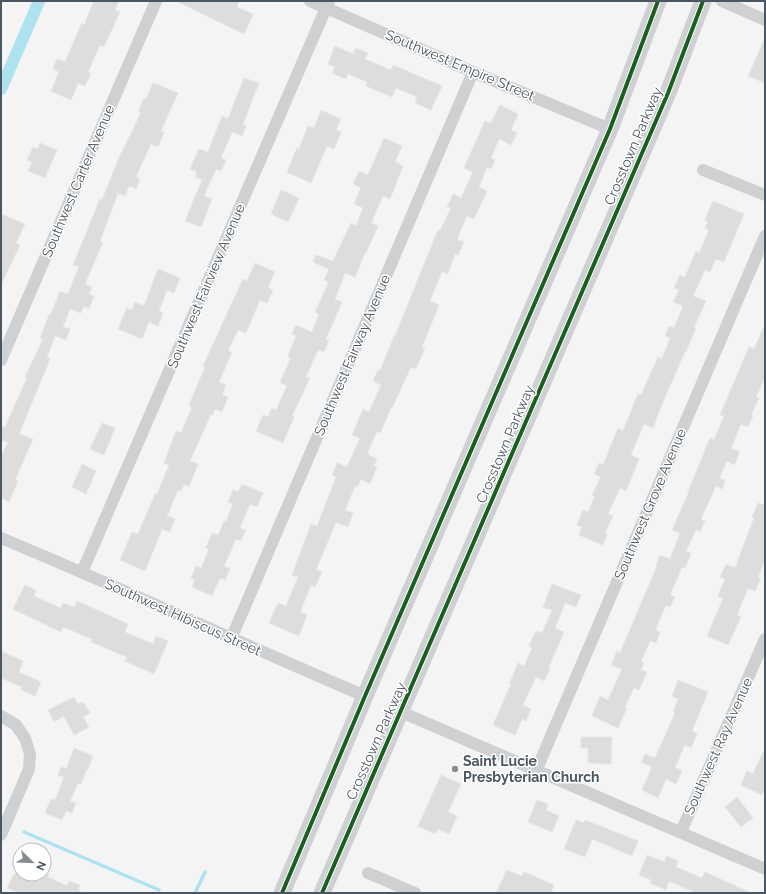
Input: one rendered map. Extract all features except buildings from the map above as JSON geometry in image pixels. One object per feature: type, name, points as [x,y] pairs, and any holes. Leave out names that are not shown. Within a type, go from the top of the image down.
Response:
[{"type":"main road","name":"Crosstown Parkway","points":[[282,893],[365,696],[610,129],[658,1]]},
{"type":"main road","name":"Crosstown Parkway","points":[[322,893],[668,93],[703,1]]},
{"type":"street","name":"Southwest Carter Avenue","points":[[1,360],[156,1]]},
{"type":"street","name":"Southwest Empire Street","points":[[310,1],[328,4],[473,72],[610,129]]},
{"type":"street","points":[[722,1],[765,20]]},
{"type":"street","name":"Southwest Fairview Avenue","points":[[82,572],[328,4]]},
{"type":"street","name":"Southwest Fairway Avenue","points":[[231,639],[473,72]]},
{"type":"street","points":[[703,170],[765,195]]},
{"type":"street","name":"Southwest Grove Avenue","points":[[536,771],[765,236]]},
{"type":"street","name":"Southwest Hibiscus Street","points":[[1,538],[365,696]]},
{"type":"street","name":"Southwest Ray Avenue","points":[[681,832],[765,639]]},
{"type":"street","points":[[401,712],[765,868]]},
{"type":"street","points":[[1,716],[16,725],[25,738],[30,754],[29,769],[1,835]]},
{"type":"street","points":[[368,873],[415,893]]},
{"type":"waterway","points":[[1,89],[39,1]]},
{"type":"waterway","points":[[24,832],[159,890]]},
{"type":"waterway","points":[[195,893],[205,872]]},
{"type":"cycle path","points":[[282,893],[365,696],[610,129],[658,1]]},
{"type":"cycle path","points":[[322,893],[668,93],[703,1]]},
{"type":"place","name":"Saint Lucie Presbyterian Church","points":[[455,769]]}]
